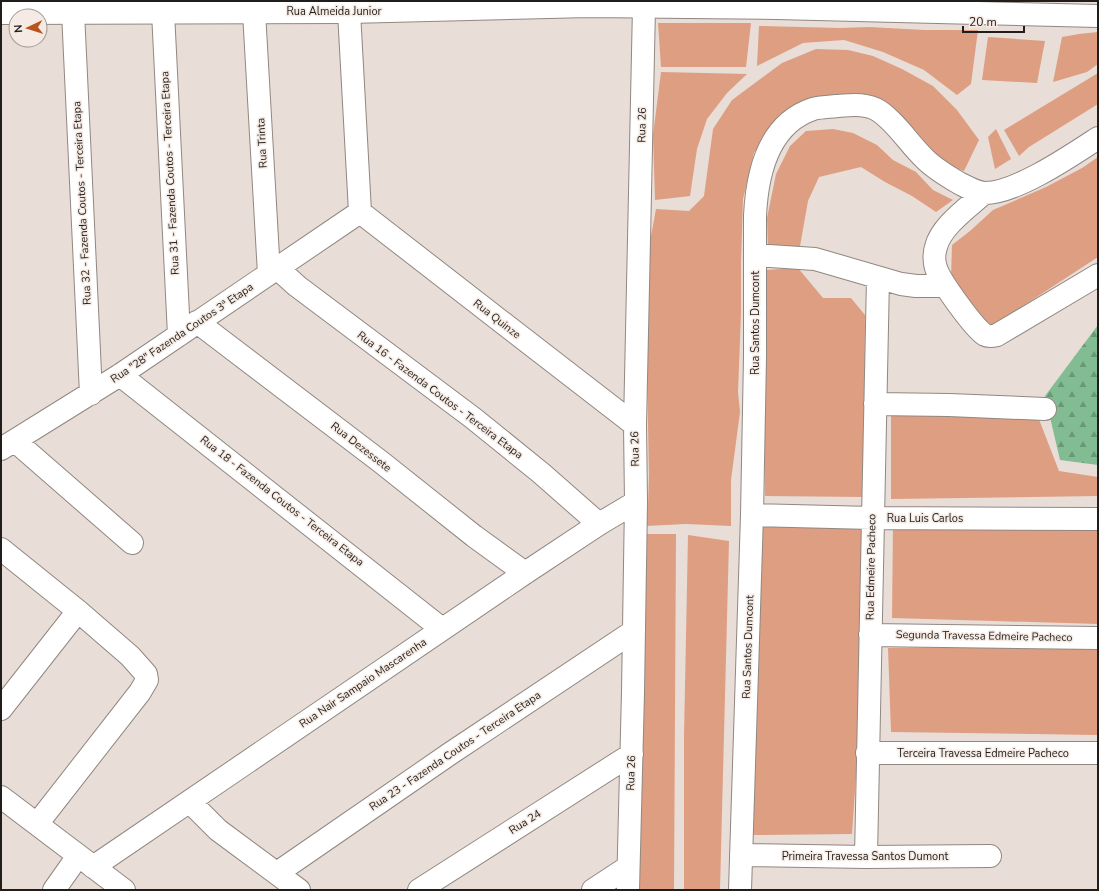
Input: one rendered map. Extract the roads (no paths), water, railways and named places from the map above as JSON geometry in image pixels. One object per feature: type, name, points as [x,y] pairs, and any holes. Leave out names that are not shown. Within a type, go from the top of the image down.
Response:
[{"type":"street","name":"Rua Almeida Junior","points":[[1,13],[349,12],[591,4],[644,7],[776,5],[1043,8],[1098,16]]},
{"type":"street","name":"Rua 26","points":[[628,890],[632,754],[636,502],[635,425],[644,7]]},
{"type":"street","name":"Rua 32 - Fazenda Coutos - Terceira Etapa","points":[[73,12],[90,394]]},
{"type":"street","name":"Rua 31 - Fazenda Coutos - Terceira Etapa","points":[[163,12],[179,334]]},
{"type":"street","name":"Rua Trinta","points":[[254,12],[273,271]]},
{"type":"street","points":[[349,12],[360,212]]},
{"type":"street","name":"Rua Santos Dumcont","points":[[740,890],[752,515],[756,195],[767,154],[774,139],[785,125],[793,118],[815,109],[848,105],[870,106],[884,115],[925,159],[944,175],[974,191],[984,193],[1000,191],[1034,177],[1098,138]]},
{"type":"street","points":[[984,193],[950,224],[940,236],[936,248],[935,260],[936,269],[945,286],[961,308],[984,334],[991,336],[997,334],[1098,275]]},
{"type":"street","name":"Rua Quinze","points":[[360,212],[635,425]]},
{"type":"street","name":"Rua \"28\" Fazenda Coutos 3ª Etapa","points":[[8,445],[120,375],[360,212]]},
{"type":"street","points":[[755,256],[790,256],[815,259],[901,284],[916,286],[945,286]]},
{"type":"street","name":"Rua 16 - Fazenda Coutos - Terceira Etapa","points":[[273,271],[298,286],[473,418],[541,473],[599,524]]},
{"type":"street","name":"Rua Edmeire Pacheco","points":[[866,857],[878,278]]},
{"type":"street","name":"Rua Dezessete","points":[[197,322],[381,462],[474,536],[525,573]]},
{"type":"street","name":"Rua 18 - Fazenda Coutos - Terceira Etapa","points":[[120,375],[442,629]]},
{"type":"street","points":[[875,404],[1045,409]]},
{"type":"street","points":[[8,445],[132,543]]},
{"type":"street","name":"Rua Nair Sampaio Mascarenha","points":[[86,861],[190,802],[525,573],[599,524],[636,502]]},
{"type":"street","name":"Rua Luis Carlos","points":[[752,515],[872,518],[1098,519]]},
{"type":"street","points":[[4,558],[78,611],[130,656],[146,674],[147,680],[140,692],[37,824]]},
{"type":"street","points":[[1,709],[78,611]]},
{"type":"street","name":"Rua 23 - Fazenda Coutos - Terceira Etapa","points":[[278,873],[451,753],[634,631]]},
{"type":"street","name":"Segunda Travessa Edmeire Pacheco","points":[[870,635],[1098,638]]},
{"type":"street","name":"Terceira Travessa Edmeire Pacheco","points":[[867,753],[1098,753]]},
{"type":"street","name":"Rua 24","points":[[419,890],[632,754]]},
{"type":"street","points":[[190,802],[218,830],[299,890]]},
{"type":"street","points":[[4,804],[37,824],[124,890]]},
{"type":"street","name":"Primeira Travessa Santos Dumont","points":[[741,855],[866,857],[990,856]]},
{"type":"street","points":[[54,890],[86,861]]},
{"type":"street","points":[[593,890],[628,867]]}]
